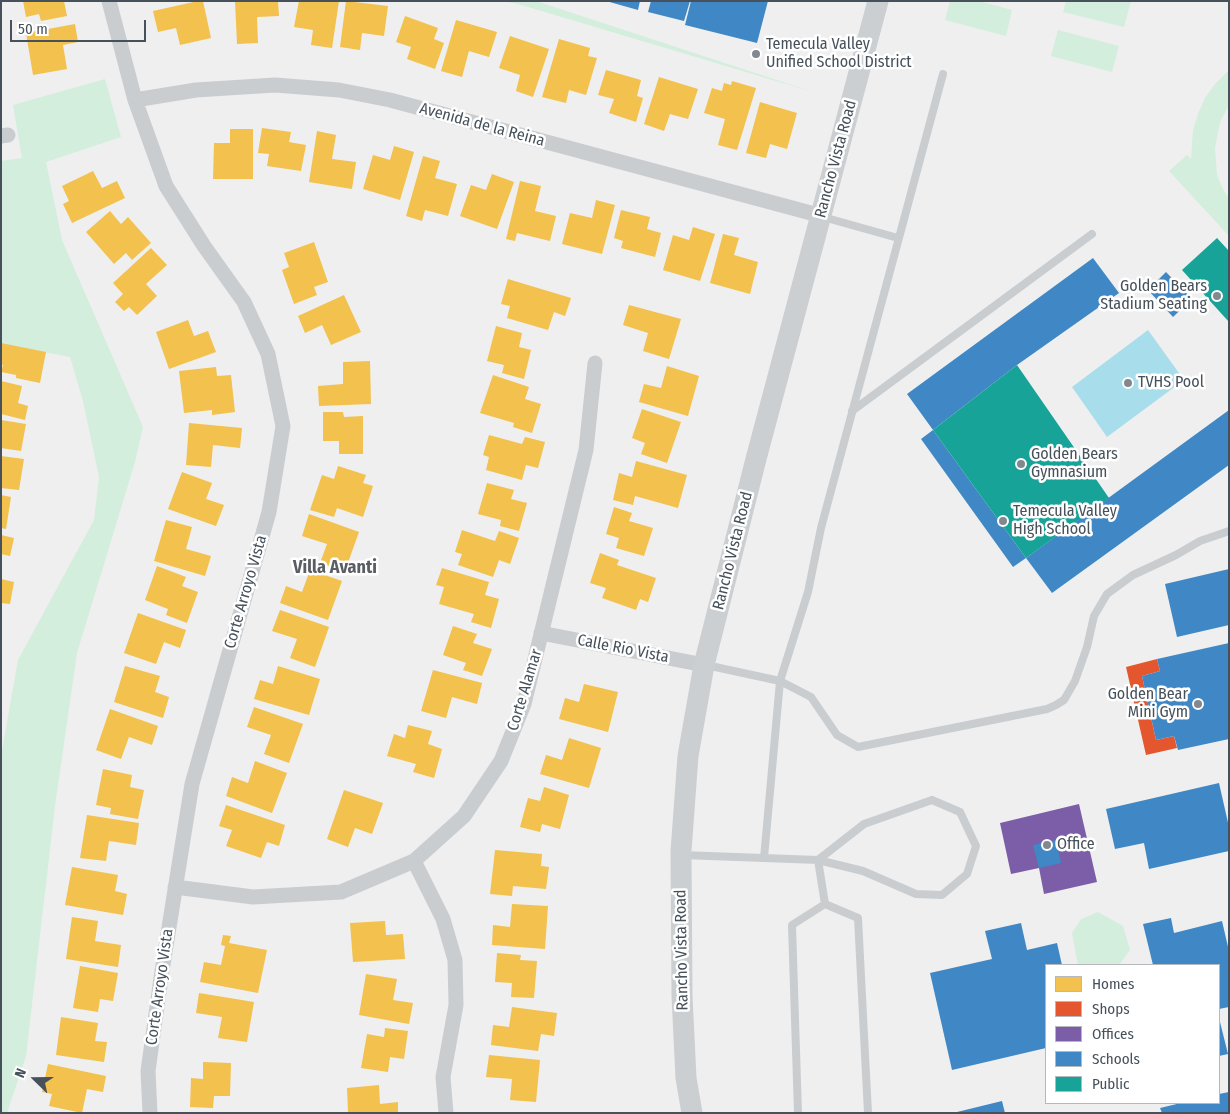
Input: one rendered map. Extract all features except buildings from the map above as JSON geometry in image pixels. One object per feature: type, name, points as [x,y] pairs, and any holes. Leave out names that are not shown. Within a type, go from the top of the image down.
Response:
[{"type":"main road","name":"Rancho Vista Road","points":[[692,1113],[686,1078],[682,996],[681,855],[688,756],[704,665],[756,459],[878,1]]},
{"type":"street","name":"Corte Arroyo Vista","points":[[109,1],[135,100],[166,186],[204,246],[244,302],[268,354],[283,426],[269,512],[192,784],[148,1071],[150,1113]]},
{"type":"street","name":"Avenida de la Reina","points":[[135,100],[196,90],[275,85],[339,90],[390,100],[822,216]]},
{"type":"street","name":"Corte Alamar","points":[[175,887],[253,897],[340,892],[414,862],[464,816],[501,761],[524,704],[586,450],[595,363]]},
{"type":"street","name":"Calle Rio Vista","points":[[542,633],[704,665]]},
{"type":"street","points":[[414,862],[443,919],[455,960],[456,1005],[443,1077],[446,1113]]},
{"type":"lane","points":[[764,858],[780,681],[808,592],[821,528],[943,74]]},
{"type":"lane","points":[[822,216],[898,238]]},
{"type":"lane","points":[[852,411],[1092,234]]},
{"type":"lane","points":[[704,665],[780,681],[811,697],[837,735],[858,747],[1047,709],[1064,700],[1075,681],[1087,647],[1094,616],[1107,594],[1133,575],[1176,555],[1200,541],[1229,531]]},
{"type":"lane","points":[[681,855],[818,860],[863,871],[916,894],[942,895],[967,874],[976,846],[960,812],[932,800],[864,824],[818,860]]},
{"type":"lane","points":[[818,860],[826,904]]},
{"type":"lane","points":[[798,1113],[792,925],[826,904]]},
{"type":"lane","points":[[826,904],[858,918],[868,1113]]},
{"type":"green space","points":[[502,1],[536,1],[813,92],[518,4]]},
{"type":"green space","points":[[950,1],[979,1],[1012,10],[1006,36],[945,20]]},
{"type":"green space","points":[[1066,1],[1131,1],[1124,27],[1063,12]]},
{"type":"green space","points":[[1058,30],[1119,46],[1112,72],[1051,56]]},
{"type":"green space","points":[[1229,70],[1229,105],[1220,122],[1215,148],[1217,175],[1229,199],[1229,236],[1169,171],[1187,155],[1191,159],[1193,130],[1198,114],[1205,98],[1215,84]]},
{"type":"green space","points":[[105,79],[121,137],[46,162],[62,240],[143,427],[135,462],[77,653],[55,806],[26,1056],[7,1113],[1,1113],[1,756],[18,660],[94,520],[99,477],[83,401],[70,357],[1,344],[1,161],[22,158],[13,105]]},
{"type":"green space","points":[[1098,912],[1123,926],[1130,950],[1120,964],[1078,964],[1072,933],[1081,919]]},
{"type":"water","name":"TVHS Pool","points":[[1148,330],[1184,380],[1107,437],[1072,387]]},
{"type":"place","name":"Temecula Valley Unified School District","points":[[756,54]]},
{"type":"place","name":"Golden Bears Stadium Seating","points":[[1217,296]]},
{"type":"place","name":"TVHS Pool","points":[[1128,383]]},
{"type":"place","name":"Golden Bears Gymnasium","points":[[1021,464]]},
{"type":"place","name":"Temecula Valley High School","points":[[1003,521]]},
{"type":"place","name":"Golden Bear Mini Gym","points":[[1198,704]]},
{"type":"place","name":"Office","points":[[1047,845]]},
{"type":"district","name":"Villa Avanti","points":[[335,568]]}]
